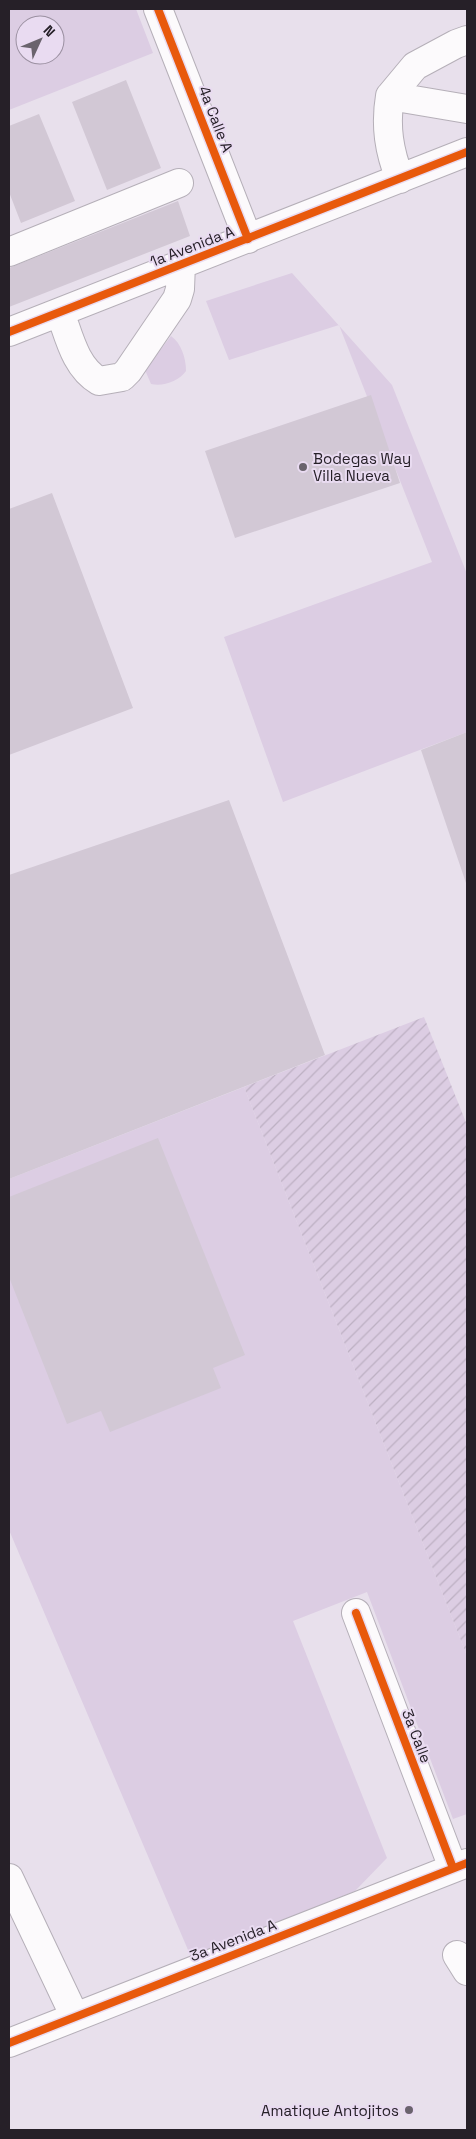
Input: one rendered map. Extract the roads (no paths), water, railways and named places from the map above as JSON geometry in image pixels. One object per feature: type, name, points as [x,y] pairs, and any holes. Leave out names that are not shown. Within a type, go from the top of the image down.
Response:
[{"type":"street","name":"4a Calle A","points":[[158,9],[248,239]]},
{"type":"street","points":[[400,179],[391,155],[386,117],[390,96],[415,66],[467,40]]},
{"type":"street","points":[[390,96],[467,109]]},
{"type":"street","name":"1a Avenida A","points":[[9,332],[467,152]]},
{"type":"street","points":[[9,252],[179,183]]},
{"type":"street","points":[[60,312],[81,366],[89,375],[99,381],[122,377],[136,362],[177,299],[180,289],[181,264]]},
{"type":"street","name":"3a Calle","points":[[356,1614],[460,1865]]},
{"type":"street","name":"3a Avenida A","points":[[9,2043],[460,1865]]},
{"type":"street","points":[[9,1878],[75,2017]]},
{"type":"place","name":"Bodegas Way Villa Nueva","points":[[303,467]]},
{"type":"place","name":"Amatique Antojitos","points":[[409,2110]]}]
